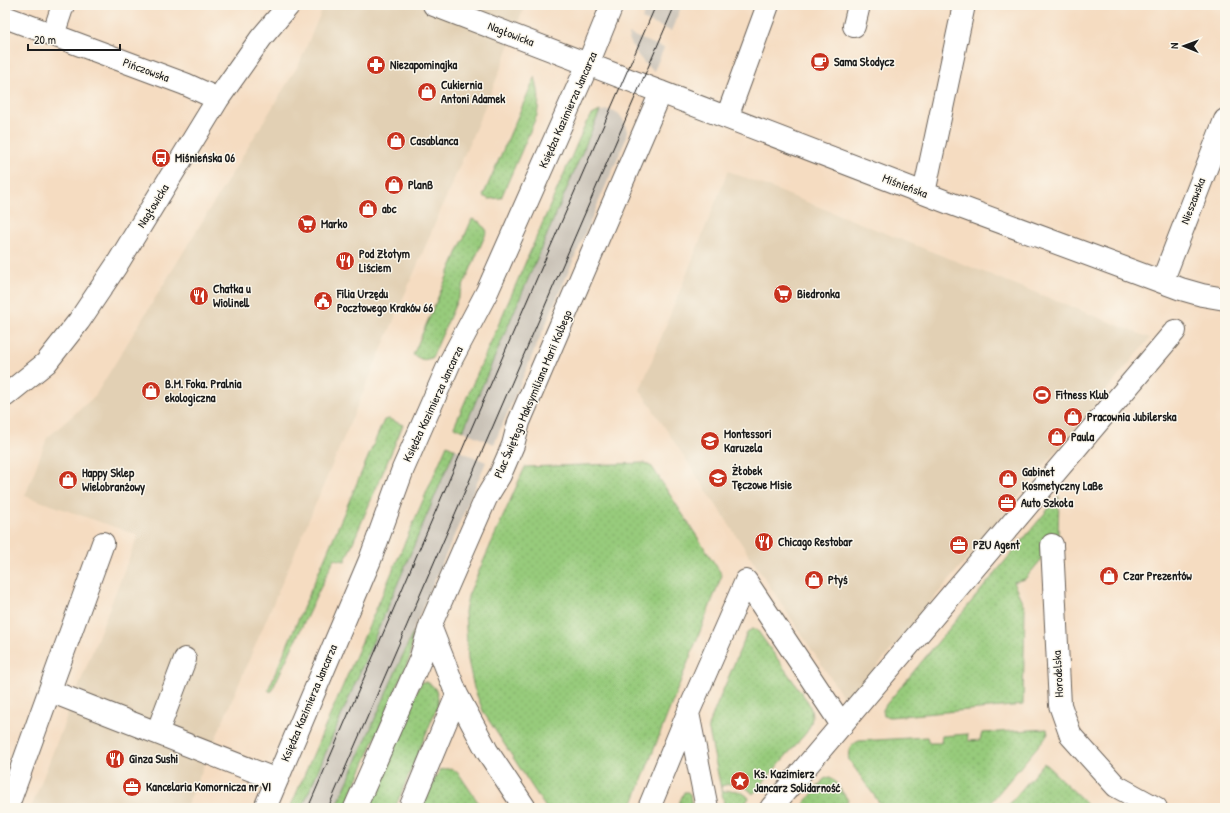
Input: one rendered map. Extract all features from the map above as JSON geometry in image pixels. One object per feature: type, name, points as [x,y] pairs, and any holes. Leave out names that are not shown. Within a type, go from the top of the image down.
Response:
[{"type":"street","points":[[53,35],[63,5]]},
{"type":"street","name":"Nagłowicka","points":[[5,396],[46,363],[79,321],[116,266],[218,99],[261,38],[289,5]]},
{"type":"street","name":"Nagłowicka","points":[[434,5],[588,64]]},
{"type":"street","name":"Księdza Kazimierza Jancarza","points":[[265,808],[370,560],[414,443],[450,362],[487,292],[588,64],[612,5]]},
{"type":"street","points":[[727,117],[768,5]]},
{"type":"street","points":[[854,26],[859,5]]},
{"type":"street","points":[[924,193],[964,5]]},
{"type":"street","name":"Pińczowska","points":[[6,20],[53,35],[185,84],[218,99]]},
{"type":"street","name":"Miśnieńska","points":[[588,64],[924,193],[1162,282],[1202,295],[1225,299]]},
{"type":"street","name":"Plac Świętego Maksymiliana Marii Kolbego","points":[[355,808],[420,660],[430,626],[486,498],[500,475],[513,445],[522,415],[661,92]]},
{"type":"street","name":"Nieszawska","points":[[1162,282],[1225,120]]},
{"type":"street","points":[[771,808],[1175,331]]},
{"type":"street","points":[[8,808],[103,543]]},
{"type":"street","name":"Horodelska","points":[[1052,545],[1060,705],[1071,736],[1116,786],[1156,808]]},
{"type":"street","points":[[649,808],[688,713],[746,581],[842,724]]},
{"type":"street","points":[[430,626],[457,695],[487,751],[525,808]]},
{"type":"street","points":[[157,733],[185,659]]},
{"type":"street","points":[[50,691],[277,780]]},
{"type":"street","points":[[410,808],[457,695]]},
{"type":"street","points":[[688,713],[707,808]]},
{"type":"shaded area","points":[[324,5],[525,5],[497,78],[186,808],[31,808],[138,535],[25,496],[47,438],[95,396],[299,64]]},
{"type":"shaded area","points":[[648,5],[682,5],[671,31],[642,19]]},
{"type":"shaded area","points":[[629,34],[664,48],[654,71],[645,64],[637,54],[629,39]]},
{"type":"shaded area","points":[[609,110],[619,114],[624,121],[627,131],[625,141],[494,444],[463,431],[600,111]]},
{"type":"shaded area","points":[[728,171],[1150,338],[847,703],[640,390]]},
{"type":"shaded area","points":[[455,449],[486,462],[336,808],[302,808]]},
{"type":"green space","points":[[535,77],[539,96],[537,115],[501,198],[489,199],[483,196]]},
{"type":"green space","points":[[600,111],[463,431],[454,427],[586,123],[592,115]]},
{"type":"green space","points":[[472,219],[480,222],[487,231],[432,358],[423,360],[413,355]]},
{"type":"green space","points":[[389,419],[403,425],[345,561],[334,559],[271,692],[268,690],[384,420]]},
{"type":"green space","points":[[447,445],[455,449],[302,808],[290,808]]},
{"type":"green space","points":[[644,463],[652,467],[722,575],[631,808],[546,808],[484,713],[474,688],[468,660],[465,612],[468,596],[525,467]]},
{"type":"green space","points":[[1059,496],[1058,538],[1047,538],[1040,561],[1025,579],[1013,582],[1025,608],[1023,705],[890,717],[884,716],[883,710],[885,706]]},
{"type":"green space","points":[[752,629],[757,630],[808,702],[812,718],[806,733],[753,794],[739,784],[721,786],[723,792],[737,791],[743,793],[749,798],[742,808],[725,808],[708,726],[747,633]]},
{"type":"green space","points":[[413,632],[410,657],[345,808],[336,808]]},
{"type":"green space","points":[[421,682],[426,682],[432,685],[437,694],[438,705],[395,808],[364,808]]},
{"type":"green space","points":[[1047,729],[1048,734],[986,808],[883,808],[848,757],[851,746],[859,741],[927,737],[929,743],[941,743],[942,736],[967,734],[969,741],[980,740],[982,733]]},
{"type":"green space","points":[[1044,763],[1085,802],[1088,808],[1006,808]]},
{"type":"green space","points":[[451,768],[459,774],[482,808],[422,808],[440,770]]},
{"type":"green space","points":[[830,777],[848,800],[844,806],[845,808],[801,808],[824,779]]},
{"type":"green space","points":[[684,792],[688,792],[690,794],[692,808],[677,808]]},
{"type":"tram line","points":[[308,808],[656,5]]},
{"type":"tram line","points":[[328,808],[675,5]]},
{"type":"place","name":"Sama Słodycz","points":[[820,62]]},
{"type":"place","name":"Niezapominajka","points":[[376,65]]},
{"type":"place","name":"Cukiernia Antoni Adamek","points":[[427,92]]},
{"type":"place","name":"Casablanca","points":[[396,141]]},
{"type":"place","name":"Miśnieńska 06","points":[[161,158]]},
{"type":"place","name":"PlanB","points":[[394,185]]},
{"type":"place","name":"abc","points":[[368,209]]},
{"type":"place","name":"Marko","points":[[307,224]]},
{"type":"place","name":"Pod Złotym Liściem","points":[[345,261]]},
{"type":"place","name":"Biedronka","points":[[783,294]]},
{"type":"place","name":"Chatka u Wiolinell","points":[[199,296]]},
{"type":"place","name":"Filia Urzędu Pocztowego Kraków 66","points":[[323,301]]},
{"type":"place","name":"B.M. Foka. Pralnia ekologiczna","points":[[151,391]]},
{"type":"place","name":"Fitness Klub","points":[[1042,395]]},
{"type":"place","name":"Pracownia Jubilerska","points":[[1073,417]]},
{"type":"place","name":"Paula","points":[[1057,437]]},
{"type":"place","name":"Montessori Karuzela","points":[[710,441]]},
{"type":"place","name":"Żłobek Tęczowe Misie","points":[[718,478]]},
{"type":"place","name":"Gabinet Kosmetyczny LaBe","points":[[1008,479]]},
{"type":"place","name":"Happy Sklep Wielobranżowy","points":[[68,480]]},
{"type":"place","name":"Auto Szkoła","points":[[1007,503]]},
{"type":"place","name":"Chicago Restobar","points":[[764,542]]},
{"type":"place","name":"PZU Agent","points":[[959,545]]},
{"type":"place","name":"Czar Prezentów","points":[[1109,576]]},
{"type":"place","name":"Ptyś","points":[[814,580]]},
{"type":"place","name":"Ginza Sushi","points":[[115,759]]},
{"type":"place","name":"Ks. Kazimierz Jancarz Solidarność","points":[[740,781]]},
{"type":"place","name":"Kancelaria Komornicza nr VI","points":[[132,787]]}]
